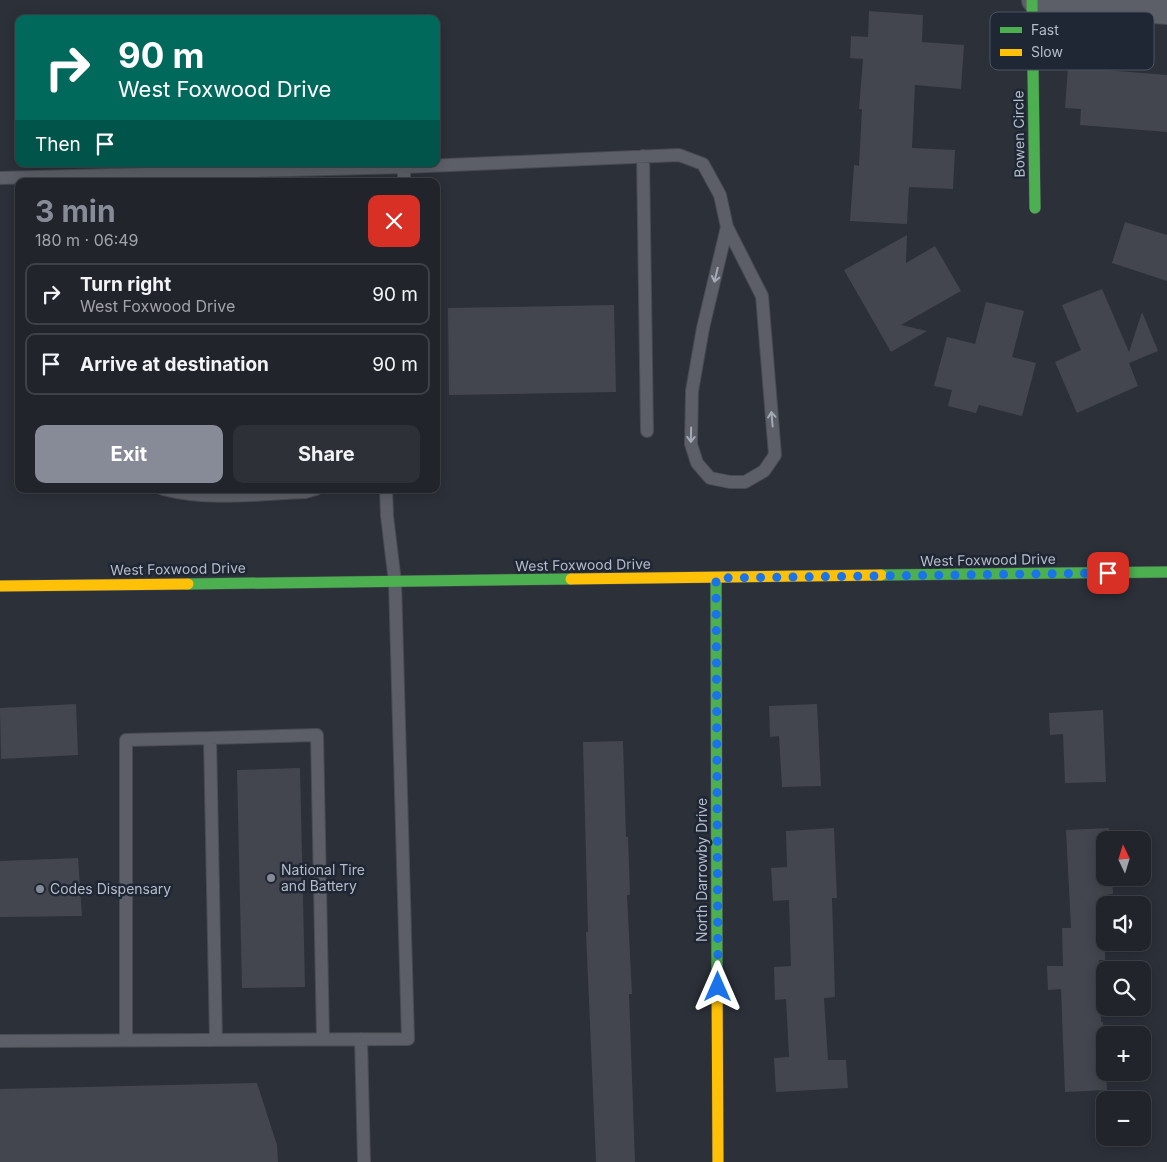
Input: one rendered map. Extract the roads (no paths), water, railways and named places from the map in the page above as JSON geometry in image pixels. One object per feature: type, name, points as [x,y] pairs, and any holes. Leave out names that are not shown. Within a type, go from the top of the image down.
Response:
[{"type":"main road","name":"Bowen Circle","points":[[1034,70],[1035,208]]},
{"type":"main road","name":"West Foxwood Drive","points":[[0,586],[1167,572]]},
{"type":"main road","name":"North Darrowby Drive","points":[[716,578],[718,1162]]},
{"type":"street","points":[[1033,0],[1167,11]]},
{"type":"lane","points":[[440,165],[643,156],[679,156],[703,164],[720,195],[727,227],[762,296],[775,454],[764,471],[745,482],[730,482],[710,478],[697,463],[691,444],[692,392],[703,328],[727,227]]},
{"type":"lane","points":[[643,156],[646,431]]},
{"type":"lane","points":[[117,178],[185,177],[404,167],[404,178]]},
{"type":"lane","points":[[0,178],[15,179]]},
{"type":"lane","points":[[180,493],[209,495],[273,493]]},
{"type":"lane","points":[[0,1041],[408,1039],[395,582],[386,493]]},
{"type":"lane","points":[[126,1040],[126,740],[317,735],[323,1039]]},
{"type":"lane","points":[[210,738],[216,1040]]},
{"type":"lane","points":[[361,1039],[364,1162]]},
{"type":"place","name":"National Tire and Battery","points":[[271,878]]},
{"type":"place","name":"Codes Dispensary","points":[[40,889]]}]
